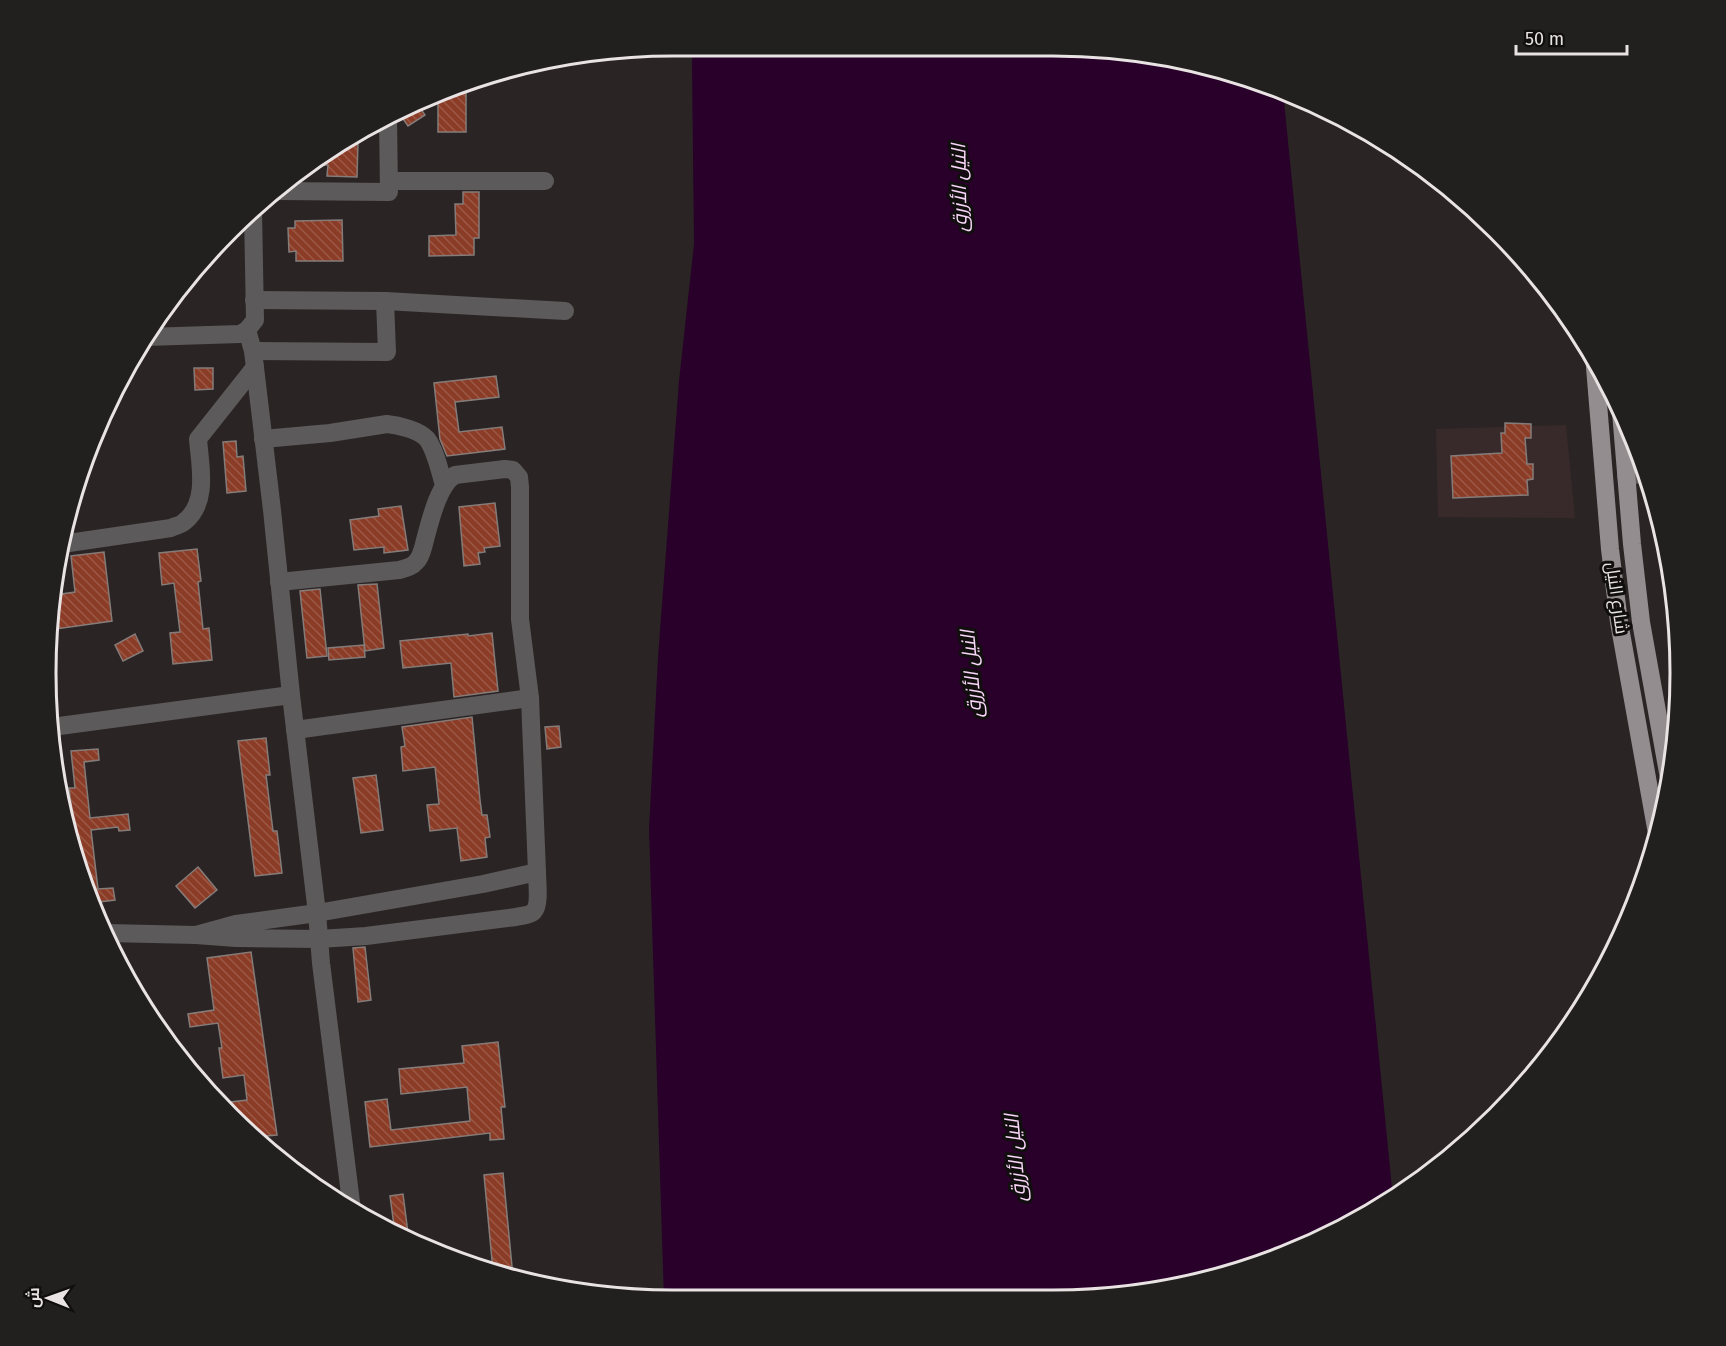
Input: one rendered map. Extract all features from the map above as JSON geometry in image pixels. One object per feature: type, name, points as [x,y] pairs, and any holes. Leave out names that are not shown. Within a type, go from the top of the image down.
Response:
[{"type":"main road","name":"شارع النيل","points":[[1596,379],[1610,549],[1619,622],[1654,815]]},
{"type":"main road","name":"شارع النيل","points":[[1623,437],[1641,622],[1665,755]]},
{"type":"street","points":[[287,191],[389,192],[388,125]]},
{"type":"street","points":[[388,181],[545,181]]},
{"type":"street","points":[[156,337],[240,334],[247,330],[255,320],[253,221]]},
{"type":"street","points":[[254,300],[385,301],[565,311]]},
{"type":"street","points":[[254,359],[387,352],[385,301]]},
{"type":"street","points":[[247,330],[254,359],[321,963],[351,1199]]},
{"type":"street","points":[[70,543],[171,528],[185,522],[193,511],[202,488],[198,439],[254,359]]},
{"type":"street","points":[[263,439],[394,424],[426,438],[431,446],[444,485]]},
{"type":"street","points":[[113,933],[320,939],[378,935],[516,917],[533,913],[538,904],[530,698],[520,619],[519,477],[513,470],[505,469],[455,475],[450,478],[444,485],[420,557],[410,567],[279,582]]},
{"type":"street","points":[[1626,476],[1638,474]]},
{"type":"street","points":[[58,726],[291,695]]},
{"type":"street","points":[[295,730],[530,698]]},
{"type":"street","points":[[196,934],[236,924],[317,913],[483,884],[537,872]]},
{"type":"shaded area","points":[[1566,425],[1575,518],[1438,517],[1436,429]]},
{"type":"water","name":"النيل الأزرق","points":[[692,56],[1093,57],[1173,67],[1251,88],[1284,101],[1392,1189],[1362,1208],[1326,1227],[1251,1258],[1173,1279],[1134,1285],[1053,1290],[664,1290],[649,829],[658,657],[679,381],[694,244]]},
{"type":"building","points":[[466,92],[466,132],[438,132],[438,103]]},
{"type":"building","points":[[421,110],[425,115],[408,126],[402,118]]},
{"type":"building","points":[[358,142],[357,177],[327,176],[328,165],[323,165]]},
{"type":"building","points":[[463,192],[479,192],[479,238],[474,238],[474,255],[429,256],[429,236],[456,235],[455,204],[463,204]]},
{"type":"building","points":[[342,220],[343,261],[296,261],[296,251],[289,252],[288,228],[295,228],[295,221]]},
{"type":"building","points":[[194,368],[213,368],[213,389],[195,390]]},
{"type":"building","points":[[496,376],[499,397],[455,402],[459,432],[502,427],[505,449],[447,456],[440,439],[434,383]]},
{"type":"building","points":[[1505,423],[1531,424],[1531,438],[1525,438],[1527,464],[1533,464],[1533,479],[1527,480],[1528,495],[1453,498],[1451,456],[1502,453],[1501,433],[1505,433]]},
{"type":"building","points":[[236,441],[237,457],[243,456],[246,491],[227,493],[223,442]]},
{"type":"building","points":[[495,503],[500,546],[484,548],[485,552],[478,553],[480,564],[464,566],[459,507]]},
{"type":"building","points":[[401,506],[408,550],[384,553],[384,547],[354,550],[350,520],[379,516],[378,509]]},
{"type":"building","points":[[197,549],[203,629],[209,628],[212,660],[173,664],[170,633],[180,632],[174,583],[162,585],[159,553]]},
{"type":"building","points":[[104,552],[112,621],[57,629],[61,594],[75,592],[71,556]]},
{"type":"building","points":[[377,584],[384,648],[365,651],[358,585]]},
{"type":"building","points":[[320,589],[327,656],[307,658],[300,591]]},
{"type":"building","points":[[492,633],[498,691],[454,697],[451,663],[403,668],[400,641]]},
{"type":"building","points":[[135,634],[143,651],[123,661],[115,645]]},
{"type":"building","points":[[364,645],[365,657],[329,660],[328,648]]},
{"type":"building","points":[[472,717],[482,815],[487,815],[490,837],[485,838],[487,857],[461,861],[457,828],[430,831],[427,805],[439,804],[435,767],[403,771],[401,747],[405,746],[402,727]]},
{"type":"building","points":[[559,726],[561,747],[547,749],[545,727]]},
{"type":"building","points":[[266,738],[270,775],[266,775],[273,831],[277,831],[282,873],[255,876],[238,741]]},
{"type":"building","points":[[98,749],[99,760],[84,762],[90,818],[128,814],[130,830],[119,831],[118,827],[91,830],[98,889],[113,888],[115,900],[100,902],[88,871],[72,812],[69,788],[75,788],[71,751]]},
{"type":"building","points":[[376,775],[383,830],[361,833],[353,778]]},
{"type":"building","points":[[198,867],[217,890],[195,908],[176,886]]},
{"type":"building","points":[[365,947],[371,1000],[358,1002],[353,948]]},
{"type":"building","points":[[251,952],[277,1135],[265,1136],[231,1105],[231,1102],[247,1100],[244,1075],[223,1078],[218,1023],[190,1027],[188,1014],[214,1010],[207,958]]},
{"type":"building","points":[[498,1042],[505,1107],[501,1107],[504,1139],[490,1140],[490,1133],[370,1147],[365,1102],[387,1099],[391,1130],[470,1121],[467,1087],[401,1094],[399,1069],[464,1063],[462,1046]]},
{"type":"building","points":[[503,1173],[512,1269],[492,1263],[484,1175]]},
{"type":"building","points":[[403,1194],[408,1230],[394,1224],[390,1196]]}]
